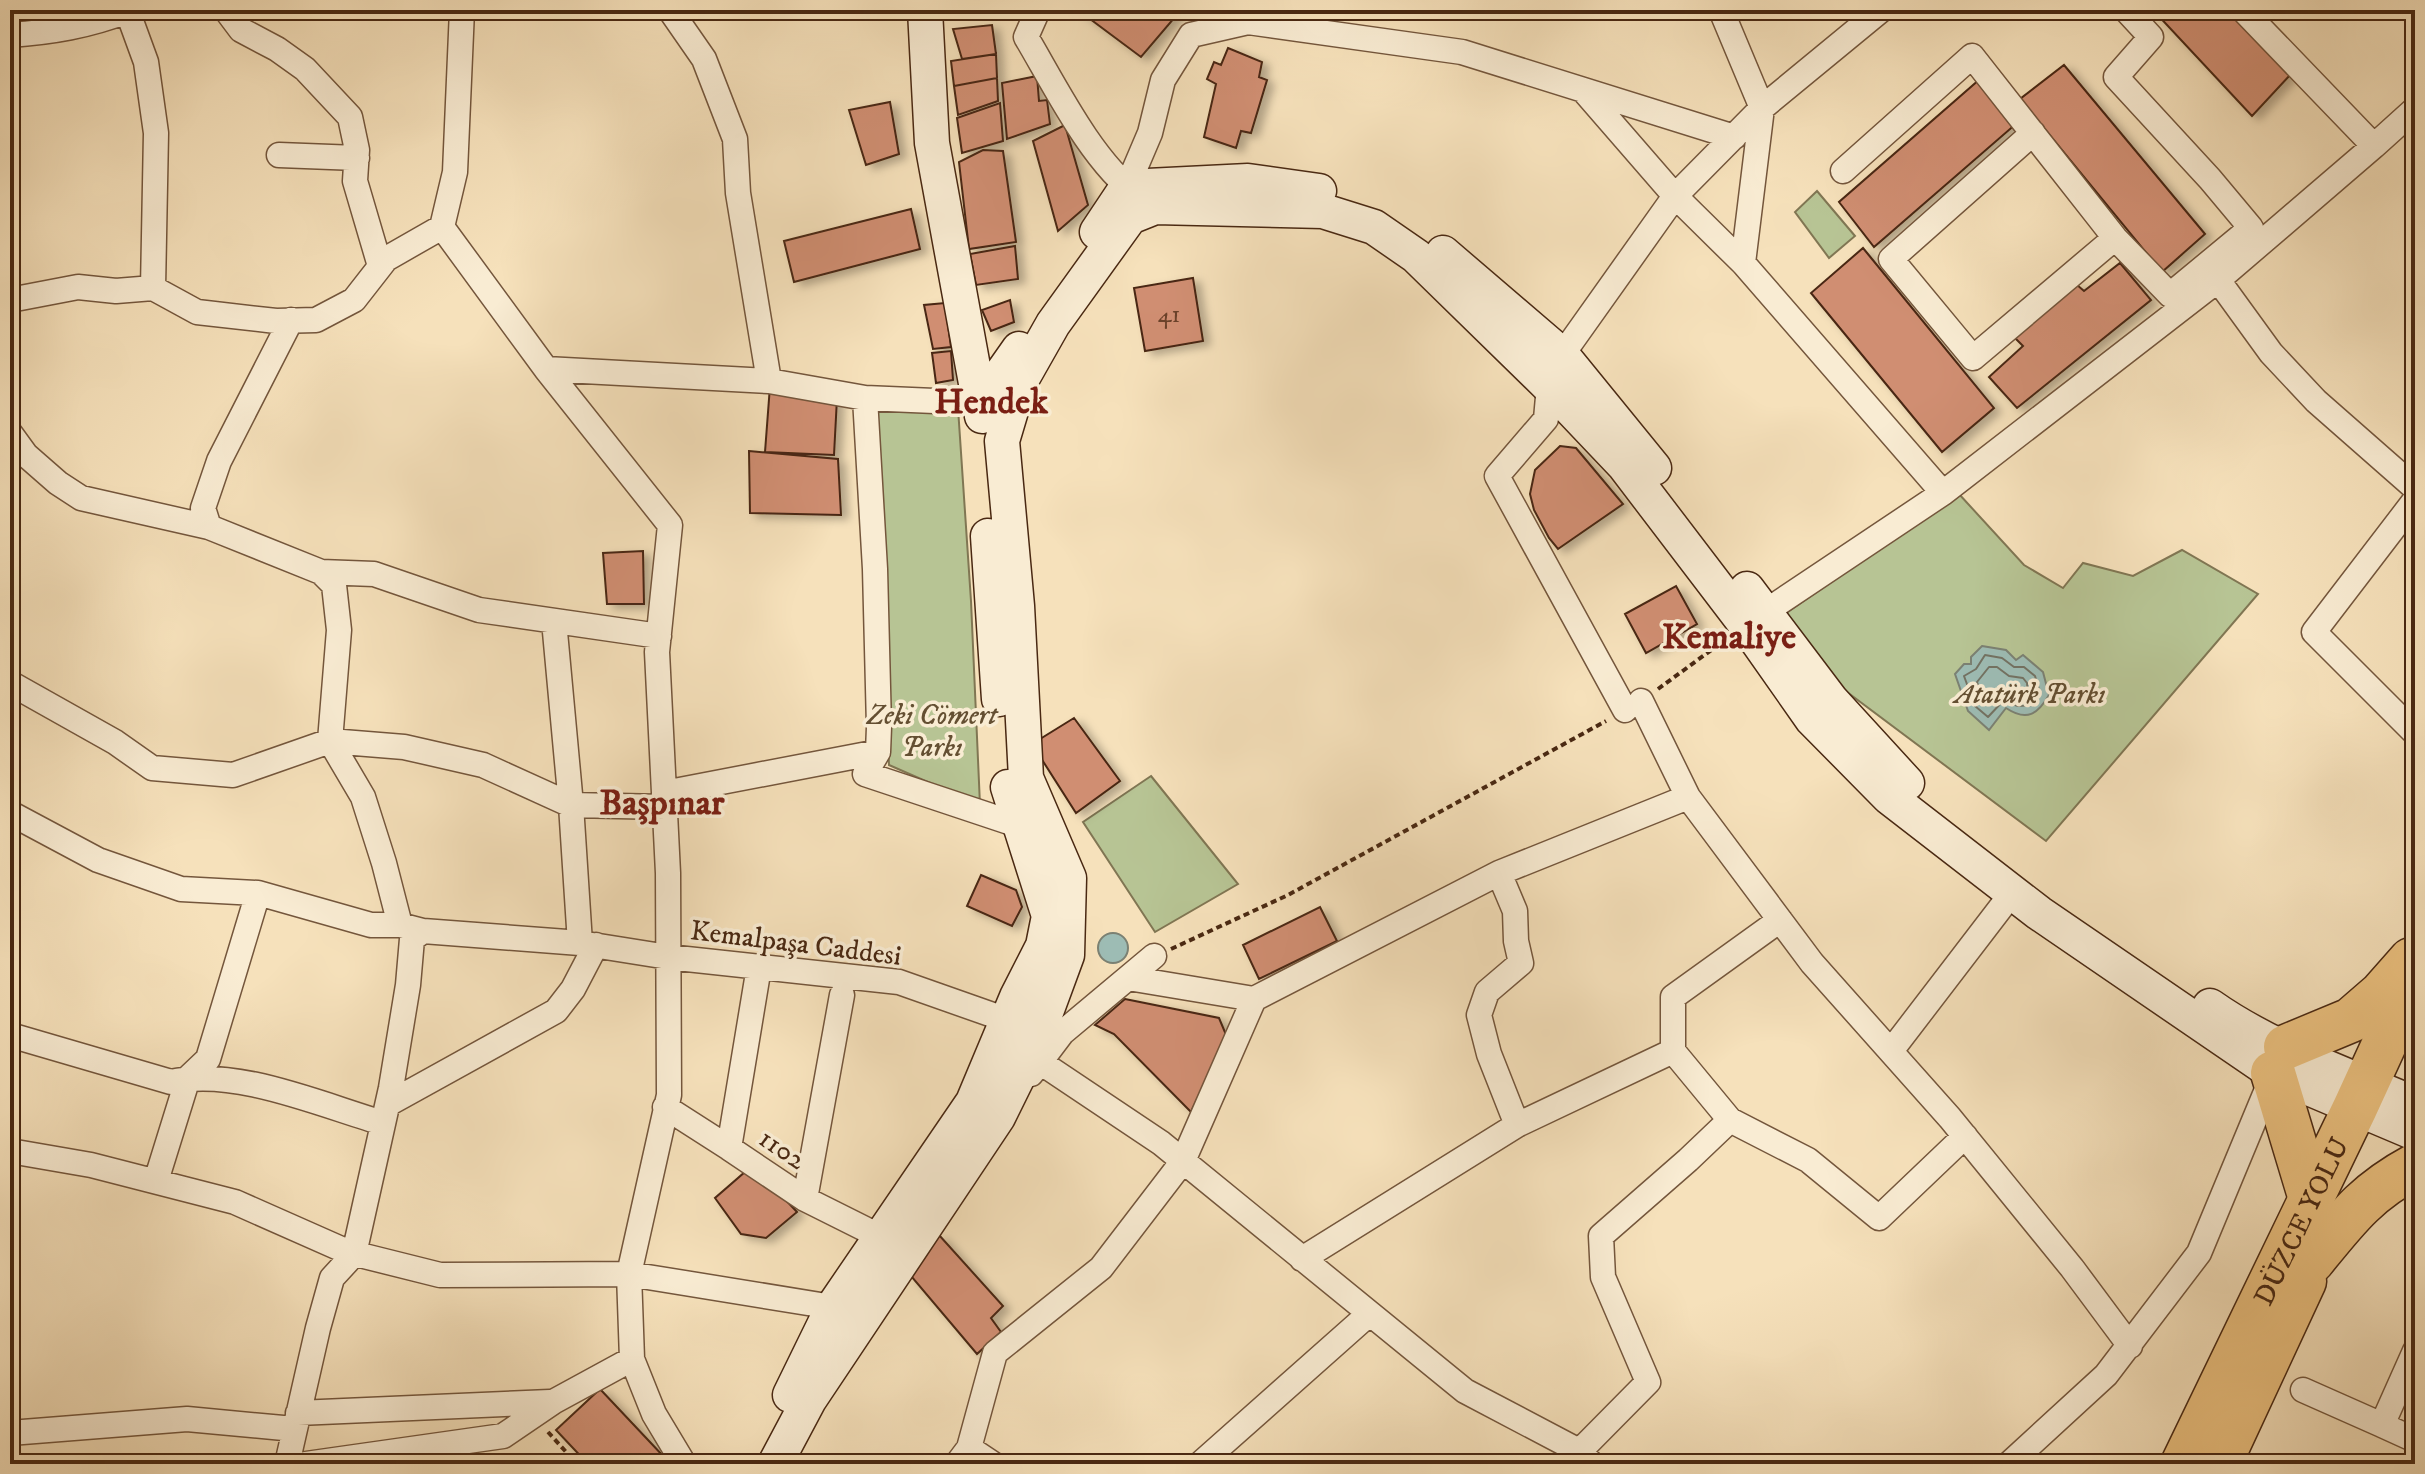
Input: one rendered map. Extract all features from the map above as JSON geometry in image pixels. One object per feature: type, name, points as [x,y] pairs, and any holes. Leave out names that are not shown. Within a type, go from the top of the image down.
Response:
[{"type":"highway","points":[[2311,1199],[2280,1060],[2351,1020],[2381,994],[2415,956]]},
{"type":"highway","name":"DÜZCE YOLU","points":[[2183,1464],[2311,1199],[2387,1107],[2415,977]]},
{"type":"highway","points":[[2219,1464],[2243,1444],[2312,1261],[2415,1050]]},
{"type":"highway","points":[[2312,1261],[2357,1206],[2387,1181],[2415,1166]]},
{"type":"main road","points":[[775,1464],[809,1400],[881,1237],[973,1102],[1007,1020],[1043,946],[1049,916],[1006,781],[993,624],[981,403],[932,143],[925,10]]},
{"type":"main road","points":[[981,403],[1127,187],[1248,181],[1344,194],[1414,227],[1562,355],[1670,487],[1755,618],[1812,719],[1889,797],[2012,893],[2280,1060],[2387,1107]]},
{"type":"main road","points":[[757,1464],[849,1309],[998,1117],[1035,1042],[1067,955],[1069,878],[1026,778],[1017,606],[1002,441],[1019,384],[1053,324],[1130,217],[1155,207],[1323,211],[1374,227],[1416,256],[1549,386],[1624,465],[1755,618],[1903,780],[2036,883],[2221,1014],[2280,1060]]},
{"type":"main road","points":[[981,403],[1002,441]]},
{"type":"street","points":[[10,35],[48,33],[93,24],[127,10],[146,62],[156,133],[153,288]]},
{"type":"street","points":[[226,10],[241,30],[277,49],[305,69],[350,117],[357,158],[355,181],[380,266]]},
{"type":"street","points":[[10,300],[78,287],[116,291],[153,288],[197,312],[316,320],[354,300],[386,259],[442,227],[455,172],[462,10]]},
{"type":"street","points":[[670,10],[704,59],[735,139],[738,193],[769,381]]},
{"type":"street","points":[[1038,10],[1026,37],[1101,157],[1127,187],[1155,207]]},
{"type":"street","points":[[1721,10],[1762,108],[1743,263]]},
{"type":"street","points":[[1881,10],[1762,108],[1675,196],[1562,355],[1549,386],[1546,419],[1497,476],[1688,797],[1812,963],[1965,1136],[2072,1268],[2130,1346]]},
{"type":"street","points":[[1843,171],[1972,56],[2115,238],[2170,295],[2251,228],[2116,77],[2151,37],[2126,10]]},
{"type":"street","points":[[2243,10],[2374,146]]},
{"type":"street","points":[[1127,187],[1150,133],[1163,80],[1191,35],[1248,22],[1462,52],[1734,137]]},
{"type":"street","points":[[1583,90],[1675,196],[1743,263],[1943,493]]},
{"type":"street","points":[[1755,618],[1943,493],[2218,280],[2415,109]]},
{"type":"street","points":[[2033,133],[1891,259],[1973,358],[2115,238]]},
{"type":"street","points":[[279,155],[357,158]]},
{"type":"street","points":[[442,227],[546,369],[670,525],[657,652],[668,873],[669,1095],[629,1274],[632,1359],[654,1414],[684,1464]]},
{"type":"street","points":[[2218,280],[2271,353],[2316,401],[2415,488]]},
{"type":"street","points":[[209,527],[203,508],[219,461],[291,320]]},
{"type":"street","points":[[546,369],[769,381],[865,398],[981,403]]},
{"type":"street","points":[[865,398],[875,569],[879,727],[878,752],[865,774],[1023,832]]},
{"type":"street","points":[[10,433],[26,455],[81,498],[209,527],[321,572],[374,574],[479,610],[659,636]]},
{"type":"street","points":[[2415,500],[2314,632],[2415,733]]},
{"type":"street","points":[[287,1464],[332,1278],[354,1254],[385,1114],[408,985],[412,939],[412,928],[384,863],[363,797],[330,741],[339,630],[334,585],[321,572]]},
{"type":"street","points":[[10,1035],[171,1082],[188,1078],[243,1081],[385,1114],[556,1011],[573,989],[588,944],[554,621]]},
{"type":"street","points":[[10,683],[115,742],[152,768],[233,775],[330,741],[404,747],[483,765],[571,805],[665,800],[878,752]]},
{"type":"street","points":[[1128,978],[1254,999],[1499,873],[1688,797]]},
{"type":"street","name":"Kemalpaşa Caddesi","points":[[10,813],[98,860],[181,889],[258,893],[371,925],[588,944],[668,957],[899,982],[1007,1020]]},
{"type":"street","points":[[1499,873],[1515,911],[1516,941],[1521,963],[1487,992],[1479,1015],[1489,1054],[1517,1125]]},
{"type":"street","points":[[156,1181],[188,1078],[208,1059],[258,893]]},
{"type":"street","points":[[1891,1051],[2012,893]]},
{"type":"street","points":[[1780,920],[1673,997],[1673,1051],[1730,1120],[1808,1160],[1879,1218],[1965,1136]]},
{"type":"street","points":[[998,1117],[1062,1033],[1154,956]]},
{"type":"street","name":"1102","points":[[759,967],[729,1148],[805,1199],[881,1237]]},
{"type":"street","points":[[805,1199],[842,995]]},
{"type":"street","points":[[993,1464],[963,1456],[995,1353],[1101,1268],[1183,1161],[1254,999]]},
{"type":"street","points":[[1302,1259],[1517,1125],[1673,1051]]},
{"type":"street","points":[[2009,1464],[2106,1375],[2199,1253],[2280,1060]]},
{"type":"street","points":[[1040,1062],[1161,1143],[1465,1391],[1579,1460],[1648,1382],[1603,1277],[1601,1236],[1730,1120]]},
{"type":"street","points":[[665,1107],[729,1148]]},
{"type":"street","points":[[10,1151],[91,1165],[235,1202],[354,1254],[440,1275],[629,1274],[849,1309]]},
{"type":"street","points":[[1200,1464],[1369,1314]]},
{"type":"street","points":[[2382,1425],[2415,1351]]},
{"type":"street","points":[[306,1464],[503,1436],[543,1409],[632,1359]]},
{"type":"street","points":[[2303,1390],[2415,1440]]},
{"type":"street","points":[[10,1433],[187,1419],[296,1421],[543,1409]]},
{"type":"path","points":[[1154,956],[1288,895],[1633,706],[1755,618]]},
{"type":"path","points":[[543,1409],[577,1464]]},
{"type":"green space","points":[[1817,191],[1855,236],[1829,258],[1795,212]]},
{"type":"green space","name":"Zeki Cömert Parkı","points":[[875,400],[958,408],[980,805],[889,765]]},
{"type":"green space","name":"Atatürk Parkı","points":[[1959,494],[2024,565],[2063,588],[2083,563],[2133,576],[2182,550],[2258,594],[2046,841],[1835,683],[1782,616]]},
{"type":"green space","points":[[1151,776],[1238,884],[1155,932],[1083,822]]},
{"type":"water","points":[[1982,646],[2006,650],[2016,660],[2023,655],[2043,672],[2049,695],[2041,707],[2026,715],[2006,708],[1989,730],[1968,711],[1955,674],[1964,664],[1971,664],[1971,657]]},
{"type":"water","points":[[1113,933],[1119,934],[1127,942],[1127,954],[1119,962],[1113,963],[1107,962],[1099,954],[1098,948],[1099,942],[1107,934]]},
{"type":"building","points":[[1078,10],[1181,10],[1141,57]]},
{"type":"building","points":[[2153,10],[2228,10],[2291,74],[2252,116]]},
{"type":"building","points":[[992,25],[996,54],[962,59],[953,29]]},
{"type":"building","points":[[1228,48],[1262,62],[1259,77],[1267,80],[1251,133],[1241,131],[1236,148],[1204,137],[1216,84],[1207,79],[1214,62],[1221,65]]},
{"type":"building","points":[[996,54],[997,78],[954,86],[951,61]]},
{"type":"building","points":[[2064,65],[2205,234],[2162,272],[2020,99]]},
{"type":"building","points":[[1037,76],[1039,101],[1047,100],[1050,124],[1007,139],[1002,83]]},
{"type":"building","points":[[997,78],[998,101],[958,115],[954,86]]},
{"type":"building","points":[[1980,79],[2017,123],[1874,247],[1839,202]]},
{"type":"building","points":[[890,102],[899,154],[866,165],[849,110]]},
{"type":"building","points":[[1000,103],[1003,141],[962,153],[957,118]]},
{"type":"building","points":[[1065,125],[1088,205],[1058,231],[1033,141]]},
{"type":"building","points":[[983,150],[1003,151],[1016,242],[969,249],[959,162]]},
{"type":"building","points":[[911,209],[920,249],[794,282],[784,241]]},
{"type":"building","points":[[1015,246],[1018,279],[976,285],[970,254]]},
{"type":"building","points":[[1863,248],[1994,408],[1942,452],[1811,293]]},
{"type":"building","points":[[2120,263],[2151,300],[2017,408],[1989,377],[2023,346],[2015,338],[2076,284],[2084,291]]},
{"type":"building","points":[[1193,278],[1203,341],[1145,351],[1134,288]]},
{"type":"building","points":[[1010,300],[1014,322],[991,331],[982,310]]},
{"type":"building","points":[[945,303],[951,347],[933,349],[924,305]]},
{"type":"building","points":[[951,351],[953,380],[936,383],[932,353]]},
{"type":"building","points":[[770,386],[837,398],[834,455],[765,452]]},
{"type":"building","points":[[1560,446],[1576,448],[1623,504],[1558,549],[1534,510],[1530,494],[1535,470]]},
{"type":"building","points":[[749,451],[838,459],[841,515],[750,513]]},
{"type":"building","points":[[643,551],[644,604],[607,604],[603,553]]},
{"type":"building","points":[[1676,586],[1697,624],[1646,653],[1625,614]]},
{"type":"building","points":[[1074,718],[1120,781],[1076,813],[1032,744]]},
{"type":"building","points":[[981,875],[1016,890],[1022,907],[1012,926],[967,906]]},
{"type":"building","points":[[1320,907],[1337,941],[1259,979],[1243,945]]},
{"type":"building","points":[[1125,999],[1219,1018],[1227,1037],[1191,1112],[1114,1034],[1095,1025]]},
{"type":"building","points":[[753,1165],[797,1212],[766,1238],[741,1234],[715,1198]]},
{"type":"building","points":[[939,1235],[1003,1306],[991,1318],[1001,1332],[977,1354],[911,1276]]},
{"type":"building","points":[[600,1389],[665,1458],[658,1464],[588,1464],[556,1430]]},
{"type":"district","name":"Hendek","points":[[991,400]]},
{"type":"district","name":"Kemaliye","points":[[1729,635]]},
{"type":"district","name":"Başpınar","points":[[662,801]]}]
